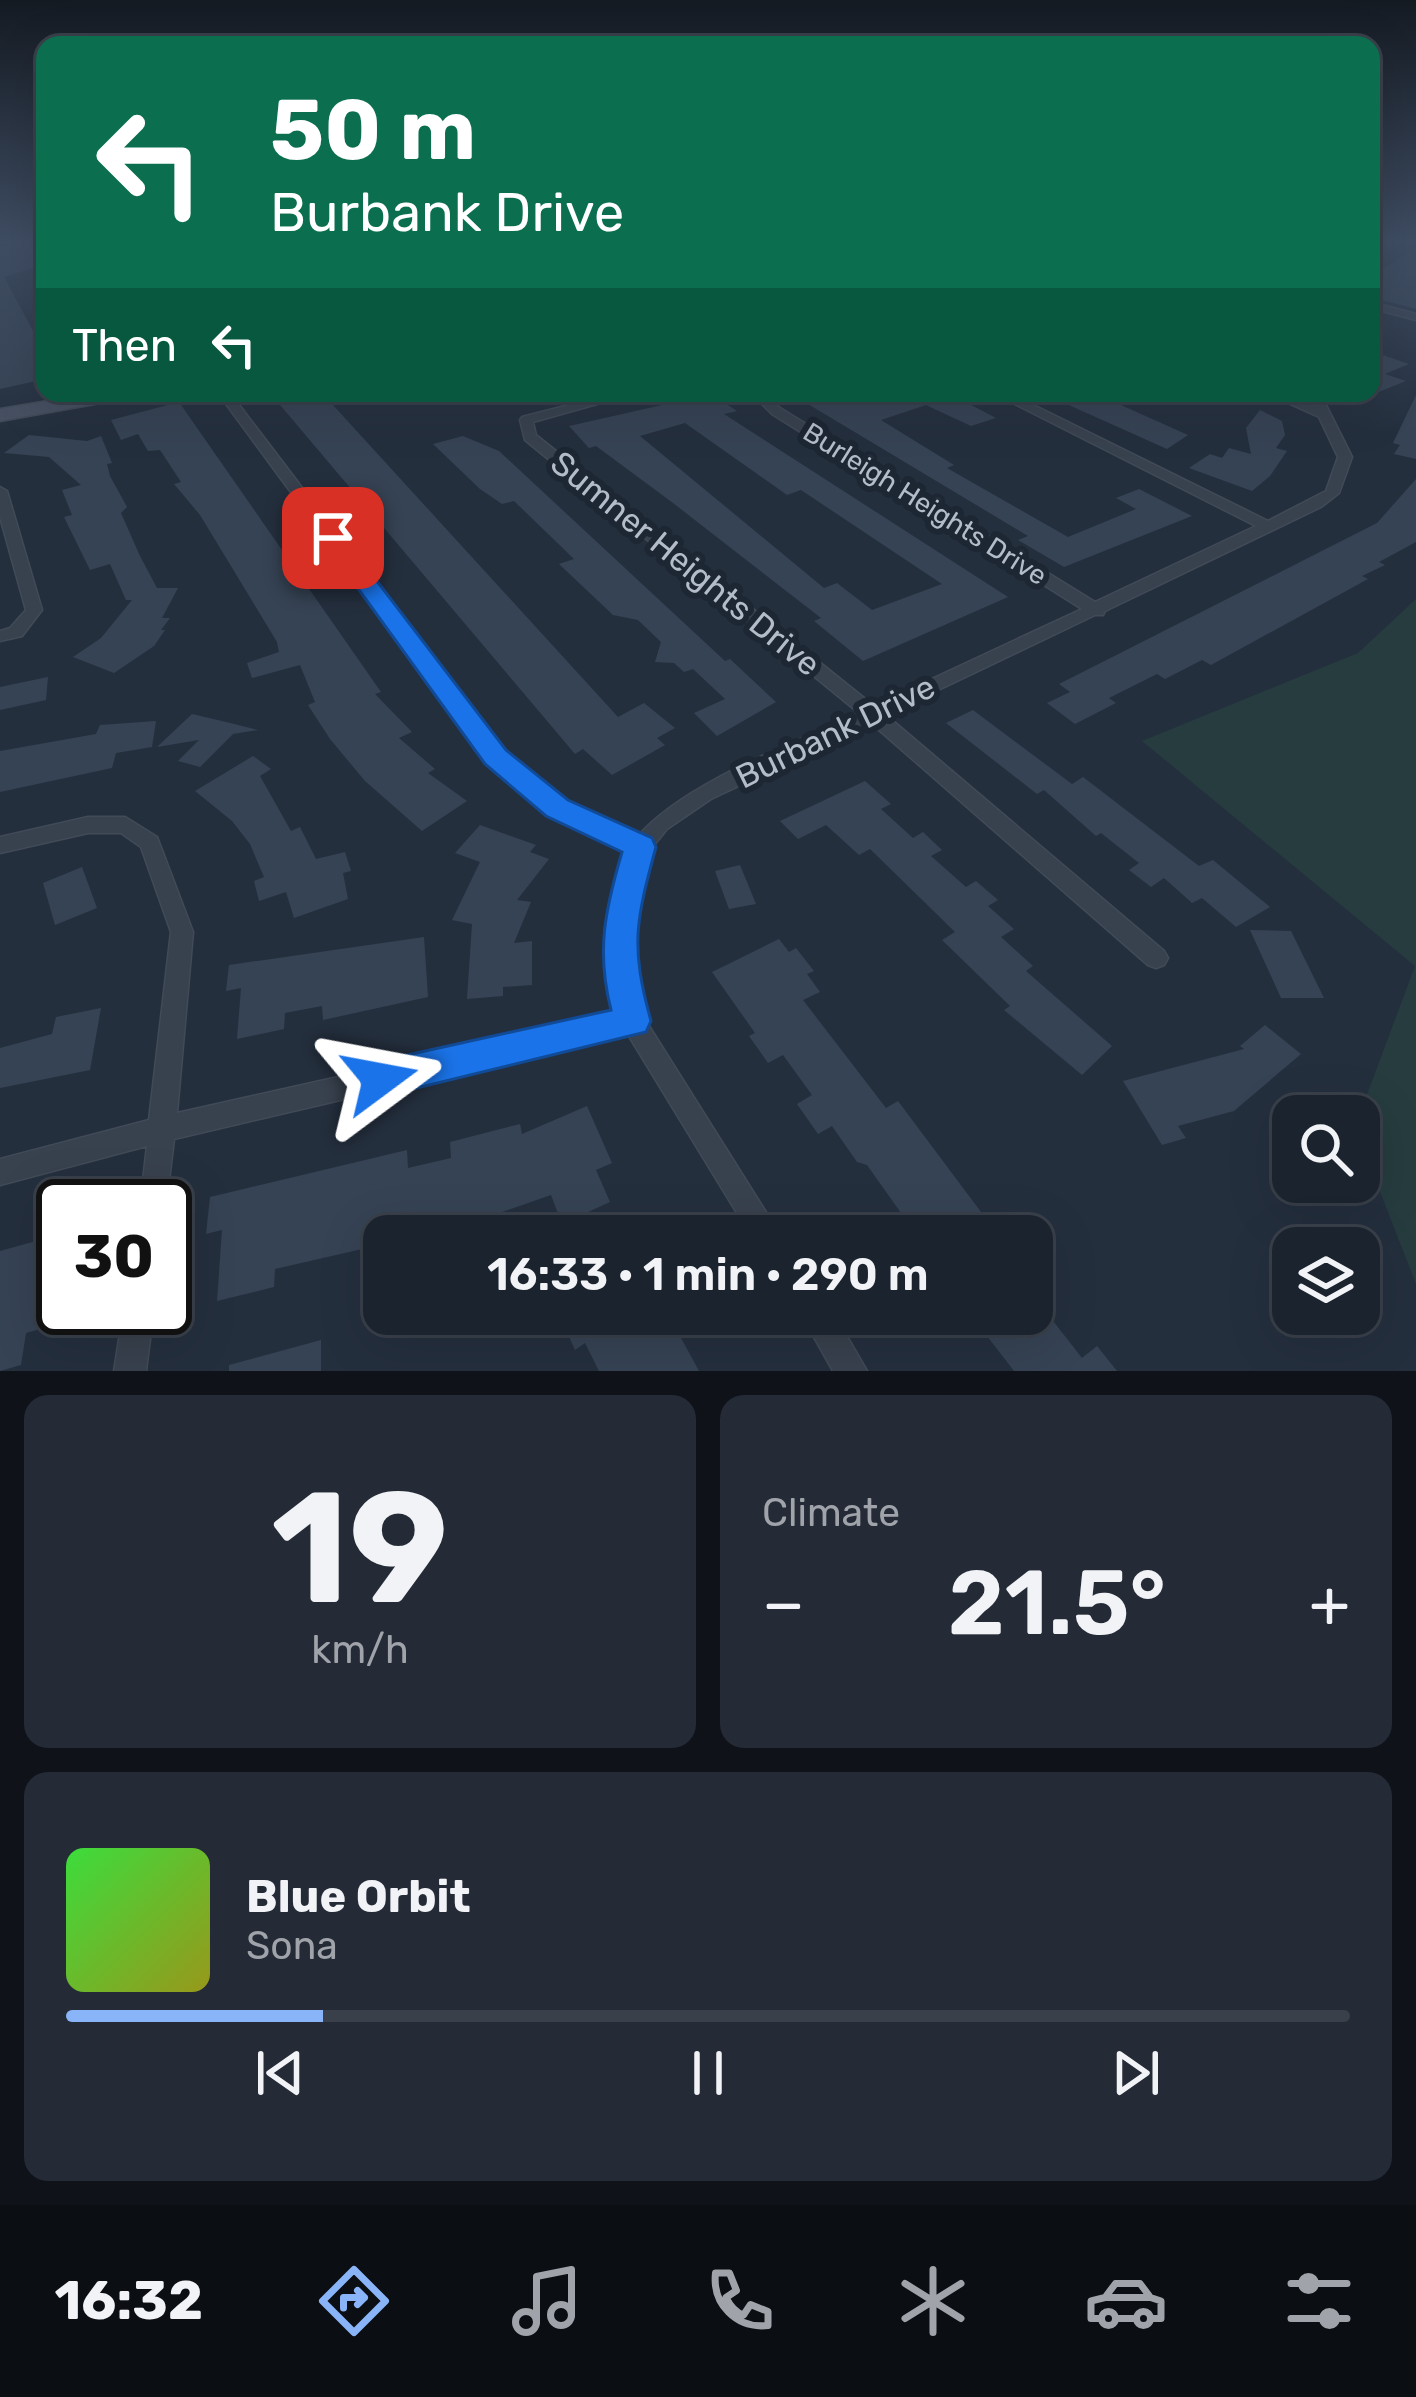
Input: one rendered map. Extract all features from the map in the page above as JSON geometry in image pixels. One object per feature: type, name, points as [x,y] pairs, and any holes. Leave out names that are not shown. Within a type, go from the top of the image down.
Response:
[{"type":"main road","points":[[0,415],[73,402]]},
{"type":"street","points":[[1380,307],[1416,316]]},
{"type":"street","points":[[231,402],[496,757],[557,808],[640,847],[619,919],[618,964],[633,1021],[754,1215]]},
{"type":"street","name":"Sumner Heights Drive","points":[[594,402],[526,419],[530,437],[870,712],[1156,958]]},
{"type":"street","name":"Burleigh Heights Drive","points":[[766,402],[1097,611]]},
{"type":"street","points":[[1017,402],[1269,527]]},
{"type":"street","points":[[1295,402],[1323,413]]},
{"type":"street","name":"Burbank Drive","points":[[640,847],[660,824],[704,794],[870,712],[1097,611],[1332,493],[1345,458],[1318,402]]},
{"type":"street","points":[[0,491],[34,610],[8,634]]},
{"type":"street","points":[[0,845],[88,825],[125,825],[150,843],[182,932],[158,1179]]},
{"type":"street","points":[[0,1172],[166,1128],[633,1021]]},
{"type":"street","points":[[130,1371],[135,1335]]},
{"type":"street","points":[[828,1335],[851,1371]]},
{"type":"green space","points":[[1416,599],[1416,1284],[1380,1192],[1380,1095],[1367,1095],[1415,966],[1142,741],[1358,653]]},
{"type":"building","points":[[0,305],[19,305],[36,336],[36,381],[0,389]]},
{"type":"building","points":[[1380,354],[1409,364],[1385,374],[1406,381],[1380,391]]},
{"type":"building","points":[[1416,395],[1416,459],[1394,454],[1400,445],[1393,443]]},
{"type":"building","points":[[179,402],[381,692],[375,694],[412,732],[399,738],[435,769],[428,773],[467,801],[422,831],[365,781],[330,739],[308,705],[315,702],[300,665],[252,678],[247,663],[279,652],[277,642],[200,515],[174,484],[181,482],[160,450],[148,451],[138,434],[121,440],[111,420]]},
{"type":"building","points":[[278,402],[330,402],[618,717],[644,703],[675,728],[657,738],[665,745],[612,775],[583,749],[575,754]]},
{"type":"building","points":[[676,402],[723,402],[737,411],[724,414],[1008,597],[863,661],[814,621],[821,618],[596,446],[589,448],[569,426]],"holes":[[[685,423],[787,495],[801,490],[942,584],[872,610],[837,583],[824,588],[640,436]]]},
{"type":"building","points":[[966,402],[996,418],[971,426],[926,405],[881,420],[954,465],[947,468],[1068,537],[1136,509],[1116,498],[1139,489],[1192,516],[1064,567],[1018,540],[1028,536],[808,404]]},
{"type":"building","points":[[1062,402],[1114,402],[1188,435],[1167,449]]},
{"type":"building","points":[[1260,410],[1282,421],[1285,435],[1276,448],[1287,451],[1270,476],[1252,491],[1189,468],[1210,454],[1222,458],[1229,448],[1251,454],[1246,428]]},
{"type":"building","points":[[29,435],[87,441],[101,436],[112,463],[107,464],[110,476],[127,507],[121,513],[140,556],[157,588],[178,588],[162,618],[170,618],[154,646],[114,673],[73,657],[101,638],[132,600],[126,600],[110,564],[90,570],[64,517],[72,515],[62,490],[81,485],[49,457],[4,453]]},
{"type":"building","points":[[463,436],[499,451],[725,661],[730,659],[776,702],[717,736],[694,713],[725,699],[693,669],[684,672],[674,663],[655,662],[661,642],[638,620],[613,615],[559,564],[574,559],[514,501],[502,504],[480,489],[433,444]]},
{"type":"building","points":[[1416,479],[1416,542],[1379,562],[1385,565],[1362,576],[1368,579],[1211,665],[1202,660],[1165,679],[1157,674],[1109,698],[1116,703],[1075,724],[1047,703],[1070,692],[1059,684],[1377,523]]},
{"type":"building","points":[[48,677],[46,700],[0,710],[0,687]]},
{"type":"building","points":[[973,710],[1072,784],[1083,777],[1199,866],[1213,860],[1270,907],[1236,927],[1202,898],[1192,903],[1164,878],[1151,887],[1129,870],[1139,863],[1101,833],[1096,836],[1044,790],[1037,794],[946,723]]},
{"type":"building","points":[[192,714],[258,730],[233,734],[200,767],[178,761],[199,740],[157,747]]},
{"type":"building","points":[[156,721],[152,747],[116,753],[112,768],[0,792],[0,751],[96,734],[100,725]]},
{"type":"building","points":[[253,756],[271,769],[260,776],[291,831],[300,827],[316,859],[345,852],[351,871],[343,873],[348,899],[294,918],[286,892],[259,901],[254,881],[264,877],[250,844],[232,821],[195,791]]},
{"type":"building","points":[[865,781],[891,804],[881,809],[913,838],[923,832],[942,850],[931,856],[966,887],[976,881],[998,900],[988,906],[1014,929],[1001,937],[1033,966],[1026,971],[1112,1046],[1082,1075],[1004,1010],[1010,1006],[942,940],[955,932],[870,849],[859,855],[826,825],[798,839],[780,821]]},
{"type":"building","points":[[480,825],[536,845],[530,852],[549,859],[517,900],[531,902],[514,943],[532,941],[532,985],[503,987],[503,996],[467,999],[472,924],[452,920],[480,862],[455,853]]},
{"type":"building","points":[[740,865],[756,904],[729,909],[715,871]]},
{"type":"building","points":[[82,867],[97,908],[55,925],[43,883]]},
{"type":"building","points":[[1250,930],[1291,931],[1324,998],[1281,998]]},
{"type":"building","points":[[424,937],[428,997],[323,1020],[322,1006],[285,1013],[284,1029],[237,1039],[241,988],[226,991],[229,965]]},
{"type":"building","points":[[779,939],[789,952],[796,948],[814,971],[807,974],[820,992],[803,1000],[886,1108],[898,1101],[983,1215],[898,1215],[901,1213],[867,1165],[857,1162],[832,1126],[818,1134],[797,1104],[812,1095],[783,1055],[768,1063],[749,1036],[755,1033],[712,972]]},
{"type":"building","points":[[101,1008],[90,1070],[0,1088],[0,1048],[52,1034],[56,1017]]},
{"type":"building","points":[[1265,1025],[1301,1054],[1234,1111],[1178,1126],[1186,1138],[1162,1145],[1123,1081],[1244,1049],[1240,1046]]},
{"type":"building","points":[[587,1106],[612,1163],[596,1170],[610,1202],[582,1215],[559,1215],[551,1195],[493,1215],[363,1215],[363,1249],[275,1269],[274,1287],[217,1301],[222,1230],[206,1234],[210,1197],[407,1150],[408,1168],[451,1158],[450,1142],[520,1124],[522,1134]]},
{"type":"building","points":[[36,1241],[36,1330],[26,1333],[21,1365],[0,1371],[0,1251]]},
{"type":"building","points":[[1053,1321],[1082,1358],[1097,1346],[1117,1371],[1014,1371],[986,1335],[1053,1335]]},
{"type":"building","points":[[568,1335],[679,1335],[699,1371],[599,1371],[585,1343],[575,1350]]},
{"type":"building","points":[[321,1340],[321,1371],[229,1371],[229,1365]]},
{"type":"route","points":[[333,538],[496,757],[557,808],[640,847],[619,919],[618,964],[633,1021],[380,1079]]}]
